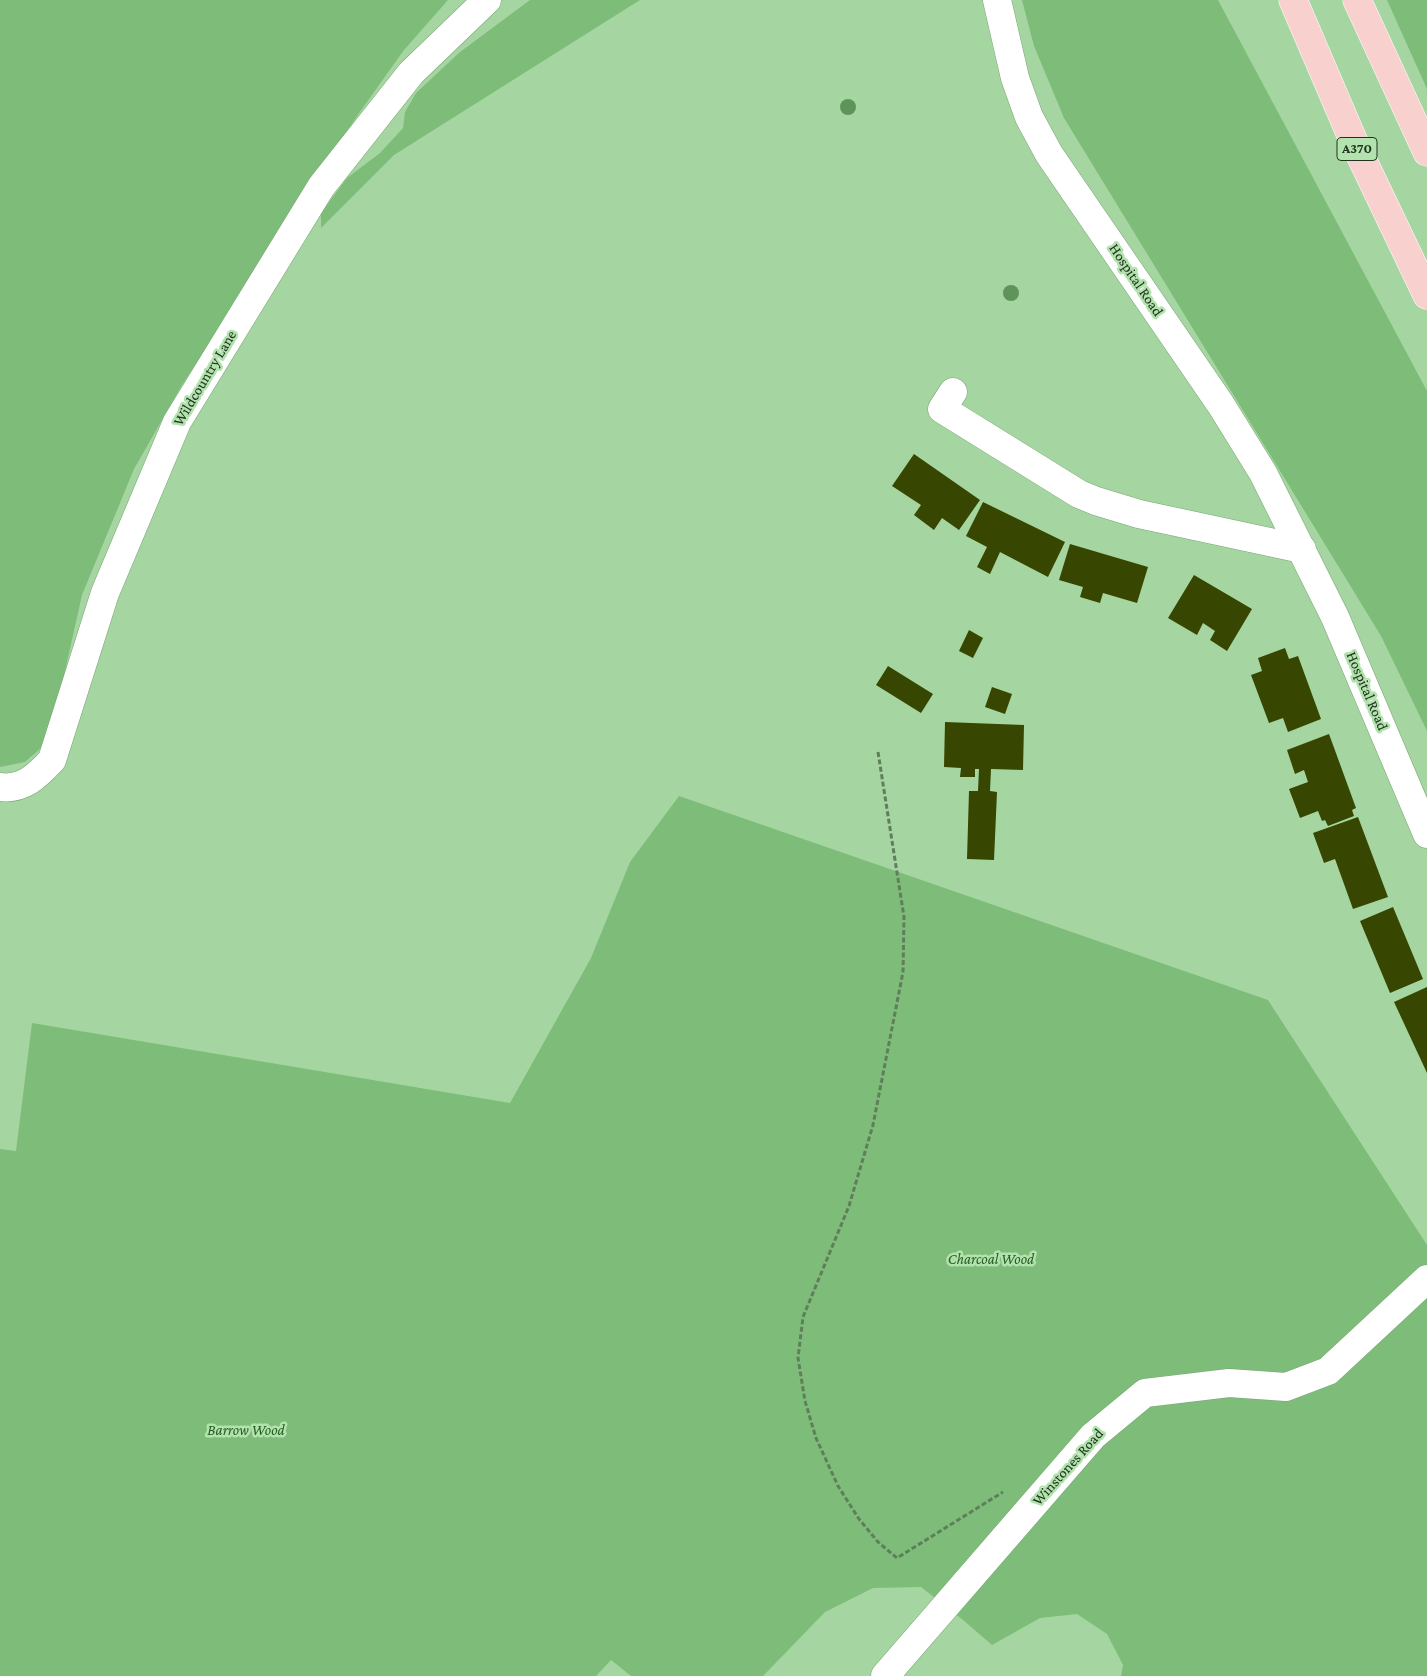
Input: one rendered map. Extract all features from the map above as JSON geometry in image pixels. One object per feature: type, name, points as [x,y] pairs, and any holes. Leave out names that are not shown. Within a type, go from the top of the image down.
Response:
[{"type":"main road","name":"A370","points":[[1293,0],[1353,140],[1427,295]]},
{"type":"main road","points":[[1357,0],[1427,152]]},
{"type":"street","name":"Wildcountry Lane","points":[[0,787],[12,788],[36,778],[52,760],[105,593],[177,422],[321,187],[411,73],[487,0]]},
{"type":"street","name":"Hospital Road","points":[[997,0],[1015,78],[1029,117],[1049,154],[1221,405],[1263,473],[1335,617],[1427,834]]},
{"type":"street","points":[[953,392],[942,409],[1079,494],[1139,514],[1302,549]]},
{"type":"street","name":"Winstones Road","points":[[885,1676],[1093,1436],[1145,1393],[1229,1383],[1286,1386],[1328,1371],[1427,1279]]},
{"type":"path","points":[[878,752],[904,917],[903,972],[874,1125],[849,1206],[803,1317],[798,1358],[805,1401],[816,1438],[838,1486],[859,1519],[878,1542],[897,1558],[1011,1487]]},
{"type":"green space","points":[[0,0],[448,0],[404,50],[357,116],[182,385],[134,469],[82,595],[58,702],[40,749],[25,762],[0,767]]},
{"type":"green space","points":[[530,0],[640,0],[394,155],[321,228],[321,213],[347,178],[380,153],[403,128],[405,112],[416,93],[460,52]]},
{"type":"green space","points":[[1022,0],[1218,0],[1427,391],[1427,731],[1381,636],[1064,118],[1034,46]]},
{"type":"green space","points":[[1387,0],[1427,0],[1427,89]]},
{"type":"green space","points":[[679,796],[1268,1000],[1427,1245],[1427,1676],[1121,1676],[1123,1665],[1107,1634],[1077,1614],[1040,1618],[992,1645],[921,1587],[873,1588],[825,1612],[763,1676],[631,1676],[611,1660],[596,1676],[0,1676],[0,1149],[16,1151],[32,1023],[510,1103],[591,958],[630,862]]},
{"type":"building","points":[[914,454],[980,500],[959,530],[942,518],[934,530],[914,515],[921,505],[892,486]]},
{"type":"building","points":[[983,502],[1065,542],[1048,577],[1000,552],[990,574],[977,567],[987,547],[966,536]]},
{"type":"building","points":[[1070,544],[1148,567],[1137,603],[1103,593],[1100,603],[1080,597],[1083,587],[1059,580]]},
{"type":"building","points":[[1194,575],[1252,609],[1227,651],[1210,640],[1215,631],[1203,623],[1197,635],[1168,618]]},
{"type":"building","points":[[969,630],[983,638],[973,658],[959,651]]},
{"type":"building","points":[[1285,648],[1289,659],[1298,656],[1321,719],[1288,732],[1283,718],[1269,723],[1251,675],[1262,671],[1258,658]]},
{"type":"building","points":[[888,666],[933,694],[921,713],[876,685]]},
{"type":"building","points":[[992,687],[1012,694],[1005,714],[985,707]]},
{"type":"building","points":[[945,722],[1024,725],[1023,770],[991,769],[990,791],[997,792],[994,860],[967,859],[969,791],[978,791],[979,769],[975,769],[975,777],[960,777],[961,768],[944,767]]},
{"type":"building","points":[[1329,734],[1356,808],[1352,810],[1354,816],[1328,826],[1325,820],[1322,821],[1318,811],[1300,818],[1289,789],[1308,782],[1304,770],[1295,774],[1287,750]]},
{"type":"building","points":[[1358,817],[1388,897],[1353,909],[1335,859],[1324,863],[1313,833]]},
{"type":"building","points":[[1393,907],[1423,979],[1390,993],[1360,921]]},
{"type":"building","points":[[1427,987],[1427,1073],[1394,1002]]},
{"type":"park label","name":"Charcoal Wood","points":[[991,1259]]},
{"type":"park label","name":"Barrow Wood","points":[[246,1430]]}]
